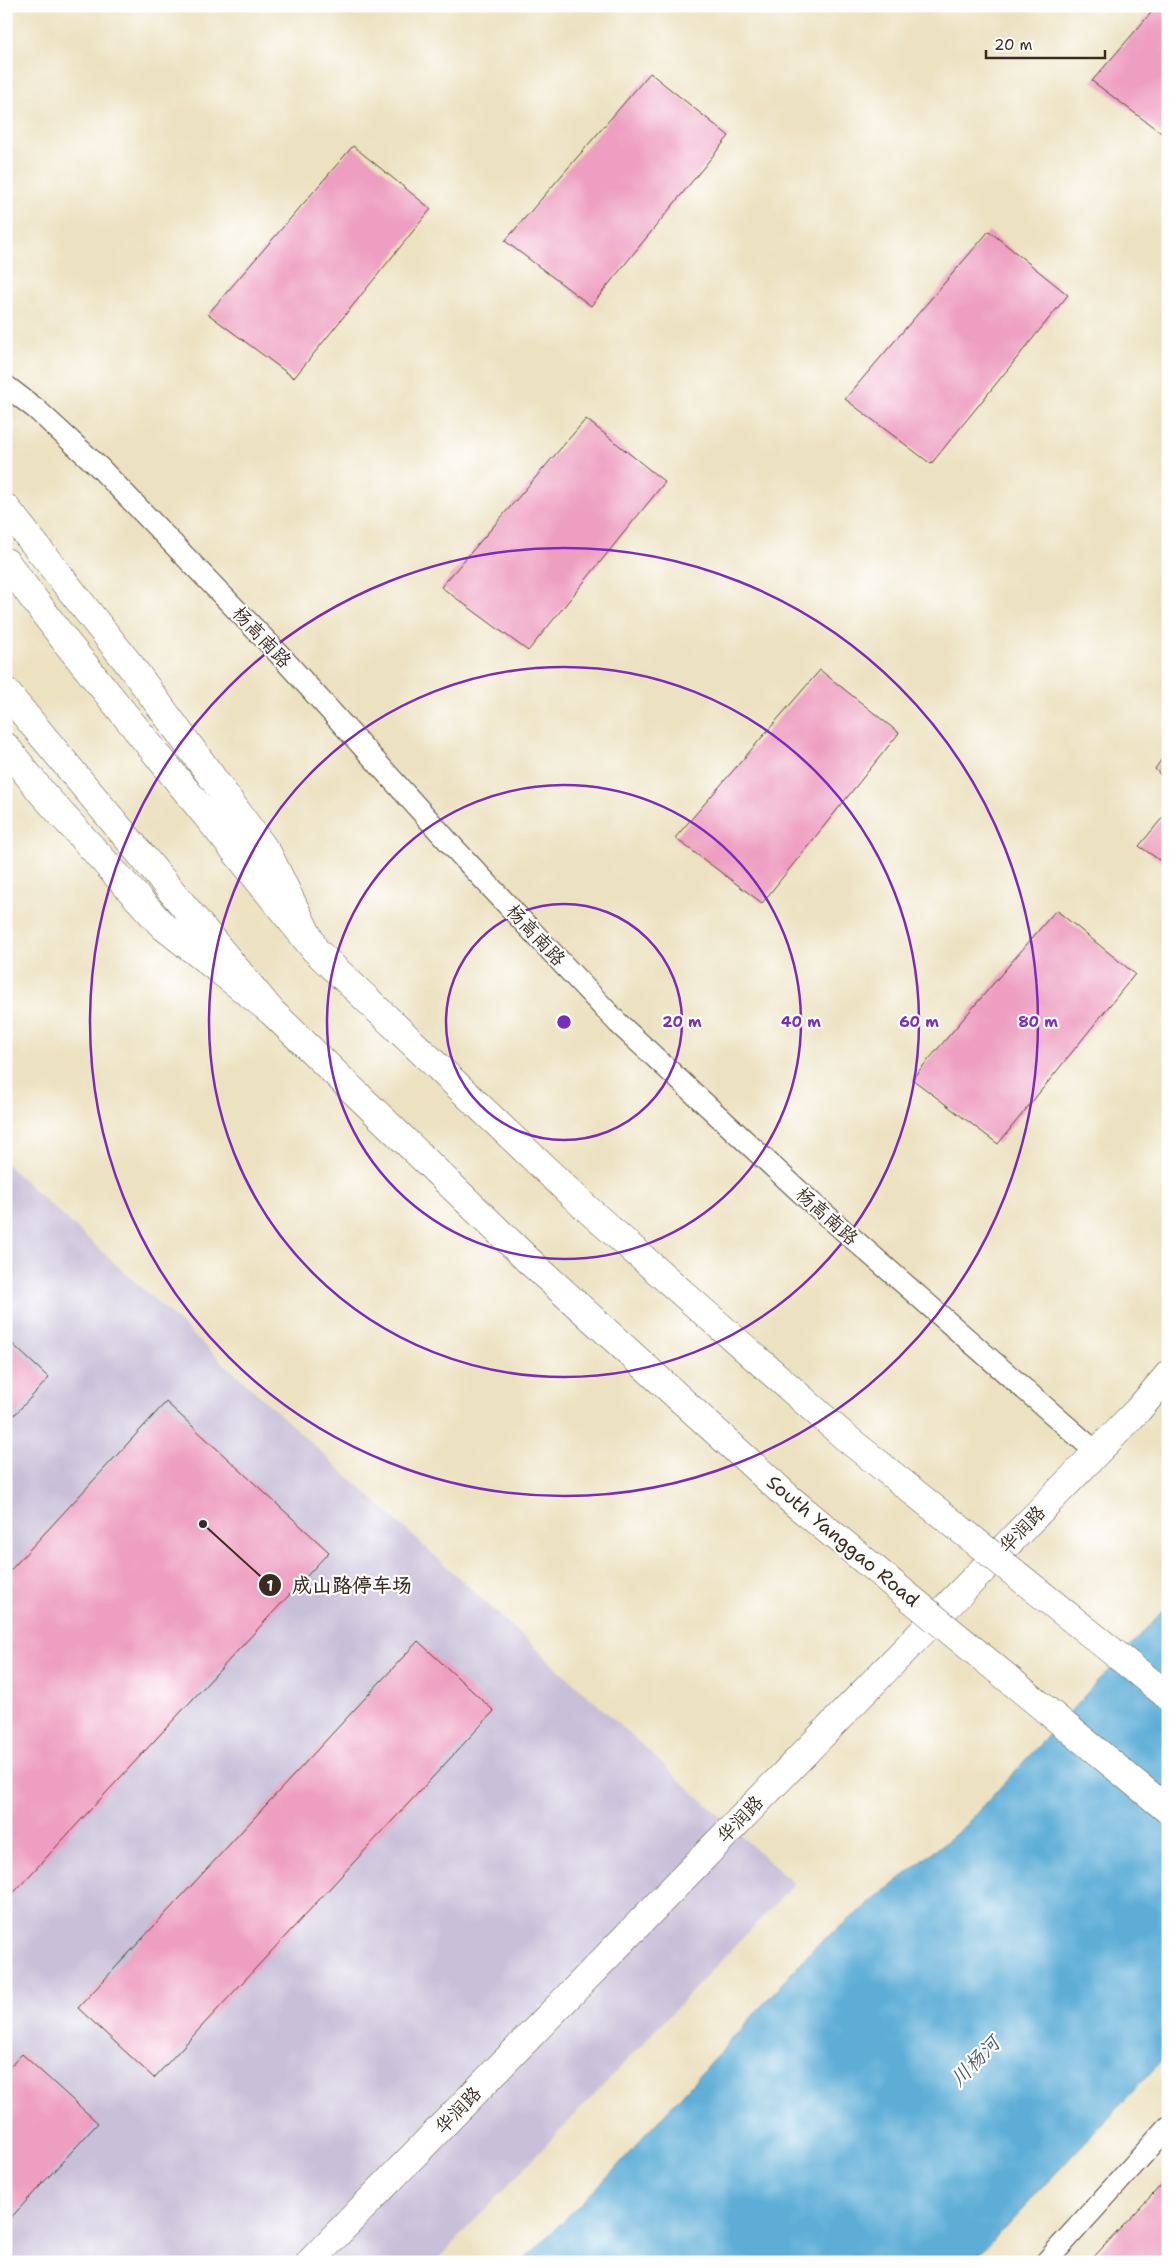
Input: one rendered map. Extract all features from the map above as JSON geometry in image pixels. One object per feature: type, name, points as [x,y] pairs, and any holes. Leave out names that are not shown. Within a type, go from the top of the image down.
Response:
[{"type":"main road","points":[[6,508],[133,669],[268,854],[315,950]]},
{"type":"main road","points":[[6,562],[66,642],[315,950],[584,1206],[844,1436],[1168,1696]]},
{"type":"main road","points":[[6,692],[271,1011]]},
{"type":"main road","points":[[6,747],[43,794],[163,926],[271,1011]]},
{"type":"main road","name":"South Yanggao Road","points":[[271,1011],[528,1260],[791,1500],[1168,1810]]},
{"type":"main road","name":"华润路","points":[[310,2262],[1138,1410],[1168,1375]]},
{"type":"lane","name":"杨高南路","points":[[6,386],[36,409],[100,468],[266,640],[455,849],[618,1023],[811,1202],[1096,1452]]},
{"type":"lane","points":[[1046,2262],[1168,2127]]},
{"type":"shaded area","points":[[6,1164],[794,1884],[435,2262],[6,2262]]},
{"type":"water","name":"川杨河","points":[[1168,1605],[1168,2054],[972,2262],[522,2262],[614,2170],[815,1947],[962,1829]]},
{"type":"building","points":[[1157,6],[1168,6],[1168,138],[1092,81]]},
{"type":"building","points":[[650,73],[729,136],[591,306],[505,241]]},
{"type":"building","points":[[353,146],[431,209],[294,378],[208,314]]},
{"type":"building","points":[[989,231],[1068,295],[931,464],[845,399]]},
{"type":"building","points":[[586,419],[665,482],[528,651],[441,587]]},
{"type":"building","points":[[820,670],[899,733],[762,903],[675,838]]},
{"type":"building","points":[[1168,750],[1168,783],[1155,769]]},
{"type":"building","points":[[1168,811],[1168,866],[1139,846]]},
{"type":"building","points":[[1056,910],[1135,974],[998,1144],[912,1079]]},
{"type":"building","points":[[6,1338],[49,1378],[6,1424]]},
{"type":"building","points":[[166,1402],[329,1552],[6,1901],[6,1575]]},
{"type":"building","points":[[418,1641],[494,1711],[154,2078],[78,2008]]},
{"type":"building","points":[[22,2054],[98,2123],[6,2223],[6,2071]]},
{"type":"building","points":[[1168,2178],[1168,2262],[1089,2262]]},
{"type":"place","name":"成山路停车场","points":[[203,1524]]}]
